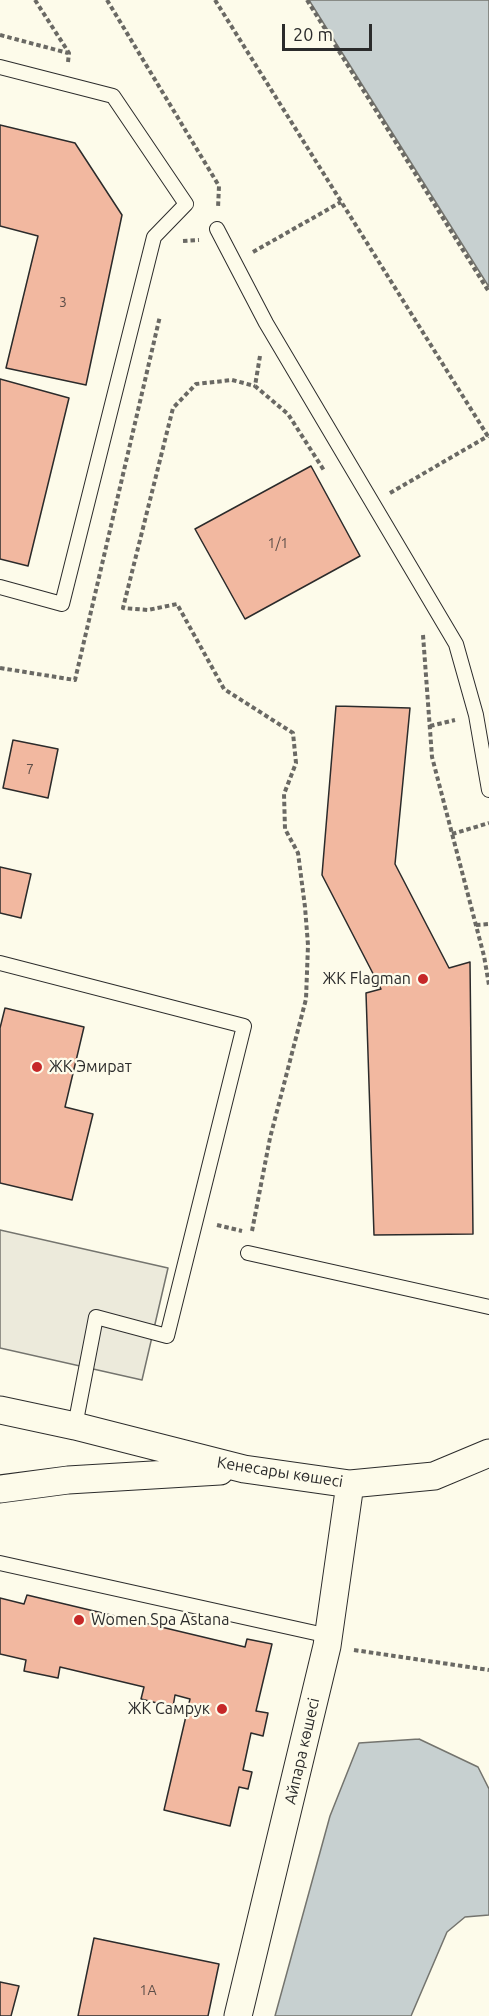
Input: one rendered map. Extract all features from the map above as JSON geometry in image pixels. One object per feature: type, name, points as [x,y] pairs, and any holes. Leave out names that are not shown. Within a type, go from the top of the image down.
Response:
[{"type":"street","name":"Кенесары көшесі","points":[[0,1410],[75,1426],[244,1469],[351,1484],[434,1476],[489,1453]]},
{"type":"street","points":[[0,1489],[68,1480],[244,1469]]},
{"type":"street","name":"Айпара көшесі","points":[[238,2016],[328,1641],[351,1484]]},
{"type":"lane","points":[[0,67],[113,96],[186,204],[154,237],[62,604],[0,587]]},
{"type":"lane","points":[[217,229],[266,323],[456,644],[476,716],[489,790]]},
{"type":"lane","points":[[0,963],[244,1026],[167,1336],[96,1317],[75,1426]]},
{"type":"lane","points":[[248,1253],[489,1307]]},
{"type":"lane","points":[[0,1563],[328,1641]]},
{"type":"path","points":[[35,0],[69,53],[68,85]]},
{"type":"path","points":[[107,0],[219,186],[217,229]]},
{"type":"path","points":[[215,0],[488,437],[373,503]]},
{"type":"path","points":[[307,0],[489,292]]},
{"type":"path","points":[[0,35],[69,53]]},
{"type":"path","points":[[234,262],[341,202]]},
{"type":"path","points":[[255,386],[266,323]]},
{"type":"path","points":[[196,1219],[251,1234],[270,1138],[306,999],[308,945],[305,907],[298,853],[285,829],[284,794],[296,763],[292,733],[224,688],[177,604],[148,610],[123,608],[173,408],[195,384],[232,380],[255,386],[288,414],[327,474]]},
{"type":"path","points":[[423,630],[432,757],[484,956],[489,986]]},
{"type":"path","points":[[452,834],[489,823]]},
{"type":"path","points":[[476,925],[489,924]]},
{"type":"path","points":[[328,1641],[489,1670]]},
{"type":"shaded area","points":[[309,0],[489,0],[489,287],[405,153]]},
{"type":"shaded area","points":[[0,1230],[168,1268],[142,1380],[0,1348]]},
{"type":"shaded area","points":[[419,1739],[478,1767],[489,1789],[489,1915],[465,1917],[447,1932],[411,2016],[275,2016],[330,1816],[359,1743]]},
{"type":"building","points":[[0,125],[75,143],[122,215],[86,385],[6,368],[38,236],[0,226]]},
{"type":"building","points":[[0,379],[69,398],[28,566],[0,559]]},
{"type":"building","points":[[311,466],[360,556],[245,619],[195,529]]},
{"type":"building","name":"ЖК Flagman","points":[[336,706],[410,708],[395,864],[449,968],[470,962],[473,1234],[374,1235],[366,993],[381,989],[322,875]]},
{"type":"building","points":[[13,740],[58,749],[48,798],[3,788]]},
{"type":"building","points":[[0,867],[31,874],[21,918],[0,913]]},
{"type":"building","name":"ЖК Эмират","points":[[5,1008],[84,1027],[65,1107],[93,1114],[72,1200],[0,1183],[0,1028]]},
{"type":"building","name":"ЖК Самрук","points":[[27,1595],[245,1647],[247,1639],[272,1644],[256,1711],[268,1713],[263,1736],[251,1733],[243,1770],[252,1772],[248,1789],[239,1787],[230,1826],[164,1810],[190,1699],[175,1695],[173,1707],[141,1699],[144,1687],[60,1667],[58,1678],[24,1671],[26,1660],[0,1654],[0,1598],[24,1604]]},
{"type":"building","points":[[94,1938],[219,1964],[208,2016],[78,2016]]},
{"type":"building","points":[[0,1982],[19,1986],[11,2016],[0,2016]]},
{"type":"place","name":"ЖК Flagman","points":[[423,979]]},
{"type":"place","name":"ЖК Эмират","points":[[37,1067]]},
{"type":"place","name":"Women Spa Astana","points":[[79,1620]]},
{"type":"place","name":"ЖК Самрук","points":[[222,1709]]}]
